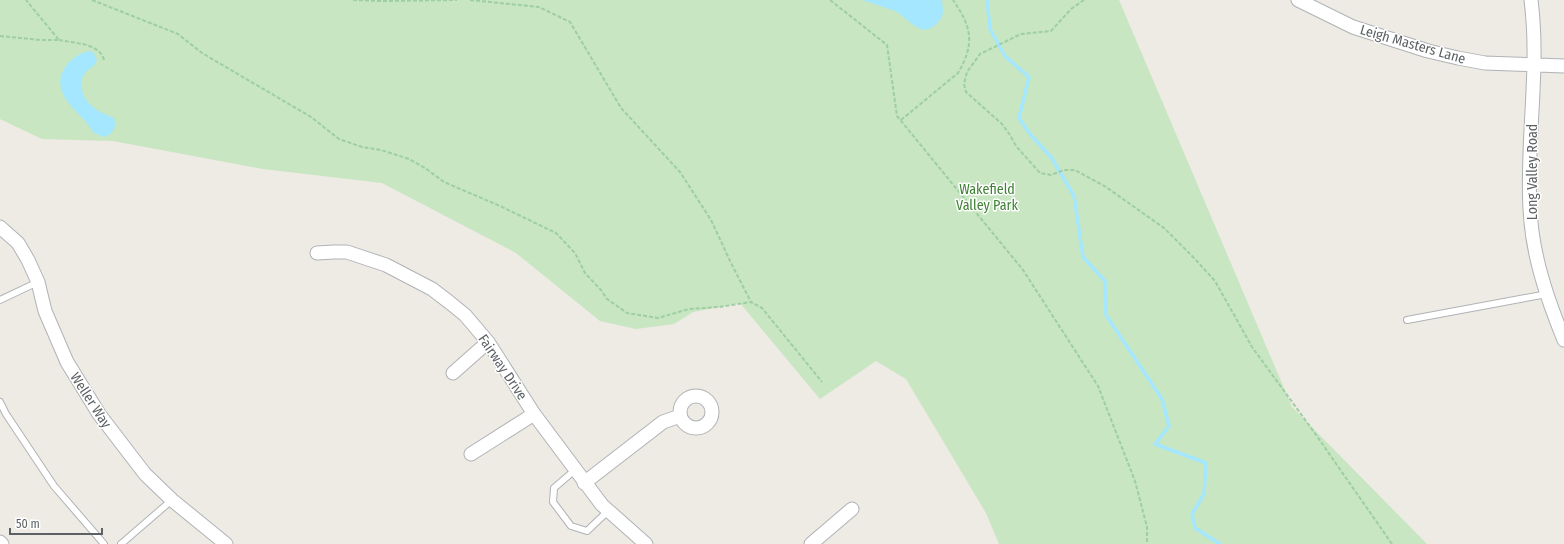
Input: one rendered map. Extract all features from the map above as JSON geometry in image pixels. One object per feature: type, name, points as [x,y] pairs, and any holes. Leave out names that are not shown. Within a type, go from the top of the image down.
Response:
[{"type":"street","name":"Leigh Masters Lane","points":[[1298,0],[1353,27],[1428,51],[1485,63],[1564,66]]},
{"type":"street","name":"Long Valley Road","points":[[1531,0],[1535,64],[1530,209],[1533,240],[1547,294],[1564,340]]},
{"type":"street","name":"Weller Way","points":[[0,228],[18,243],[28,260],[38,282],[45,310],[67,362],[99,414],[145,474],[172,500],[226,544]]},
{"type":"street","name":"Fairway Drive","points":[[317,254],[347,252],[386,265],[432,289],[465,315],[488,342],[534,414],[584,483],[608,511],[646,544]]},
{"type":"street","points":[[453,372],[488,342]]},
{"type":"street","points":[[471,454],[534,414]]},
{"type":"street","points":[[584,483],[663,422],[680,416]]},
{"type":"street","points":[[811,544],[852,508]]},
{"type":"lane","points":[[0,300],[38,282]]},
{"type":"lane","points":[[1407,320],[1547,294]]},
{"type":"lane","points":[[0,402],[6,414],[54,486],[104,544]]},
{"type":"lane","points":[[575,470],[554,488],[553,502],[571,526],[586,531],[608,511]]},
{"type":"lane","points":[[121,544],[172,500]]},
{"type":"path","points":[[26,0],[59,40]]},
{"type":"path","points":[[92,0],[178,34],[202,53],[311,117],[339,139],[362,147],[381,150],[409,159],[425,168],[444,182],[500,206],[556,233],[575,253],[585,273],[601,290],[607,299],[628,313],[658,318],[689,309],[719,307],[752,302]]},
{"type":"path","points":[[353,0],[457,0]]},
{"type":"path","points":[[470,0],[539,7],[570,22],[621,108],[680,172],[711,220],[731,263],[752,302],[762,308],[822,382]]},
{"type":"path","points":[[830,0],[887,46],[898,116],[900,120],[1023,270],[1098,386],[1135,481],[1147,527],[1147,544]]},
{"type":"path","points":[[900,120],[958,73],[963,65],[969,50],[970,35],[960,10],[953,0]]},
{"type":"path","points":[[1084,0],[1071,9],[1051,31],[1021,34],[980,54],[967,72],[964,84],[966,92],[1002,124],[1016,146],[1040,173],[1051,175],[1064,170],[1074,170],[1106,186],[1164,228],[1215,281],[1252,347],[1314,432],[1392,544]]},
{"type":"path","points":[[0,36],[41,40],[59,40],[88,45],[103,55],[104,60]]},
{"type":"green space","name":"Wakefield Valley Park","points":[[0,0],[1119,0],[1292,407],[1427,544],[999,544],[986,513],[906,379],[876,361],[820,399],[740,303],[693,312],[674,324],[636,329],[600,321],[516,253],[382,183],[263,169],[113,141],[42,139],[0,119]]},
{"type":"water","points":[[862,0],[942,0],[943,14],[935,25],[930,29],[925,30],[914,26],[895,11]]},
{"type":"water","points":[[89,51],[93,52],[97,60],[95,64],[84,74],[81,88],[90,105],[114,118],[114,129],[105,137],[94,133],[68,102],[61,90],[60,82],[64,68],[75,58]]},
{"type":"waterway","points":[[987,0],[990,29],[1005,56],[1029,77],[1019,118],[1030,134],[1051,157],[1074,196],[1083,257],[1105,281],[1106,315],[1162,399],[1169,426],[1155,444],[1206,463],[1204,494],[1192,514],[1195,528],[1220,544]]}]
